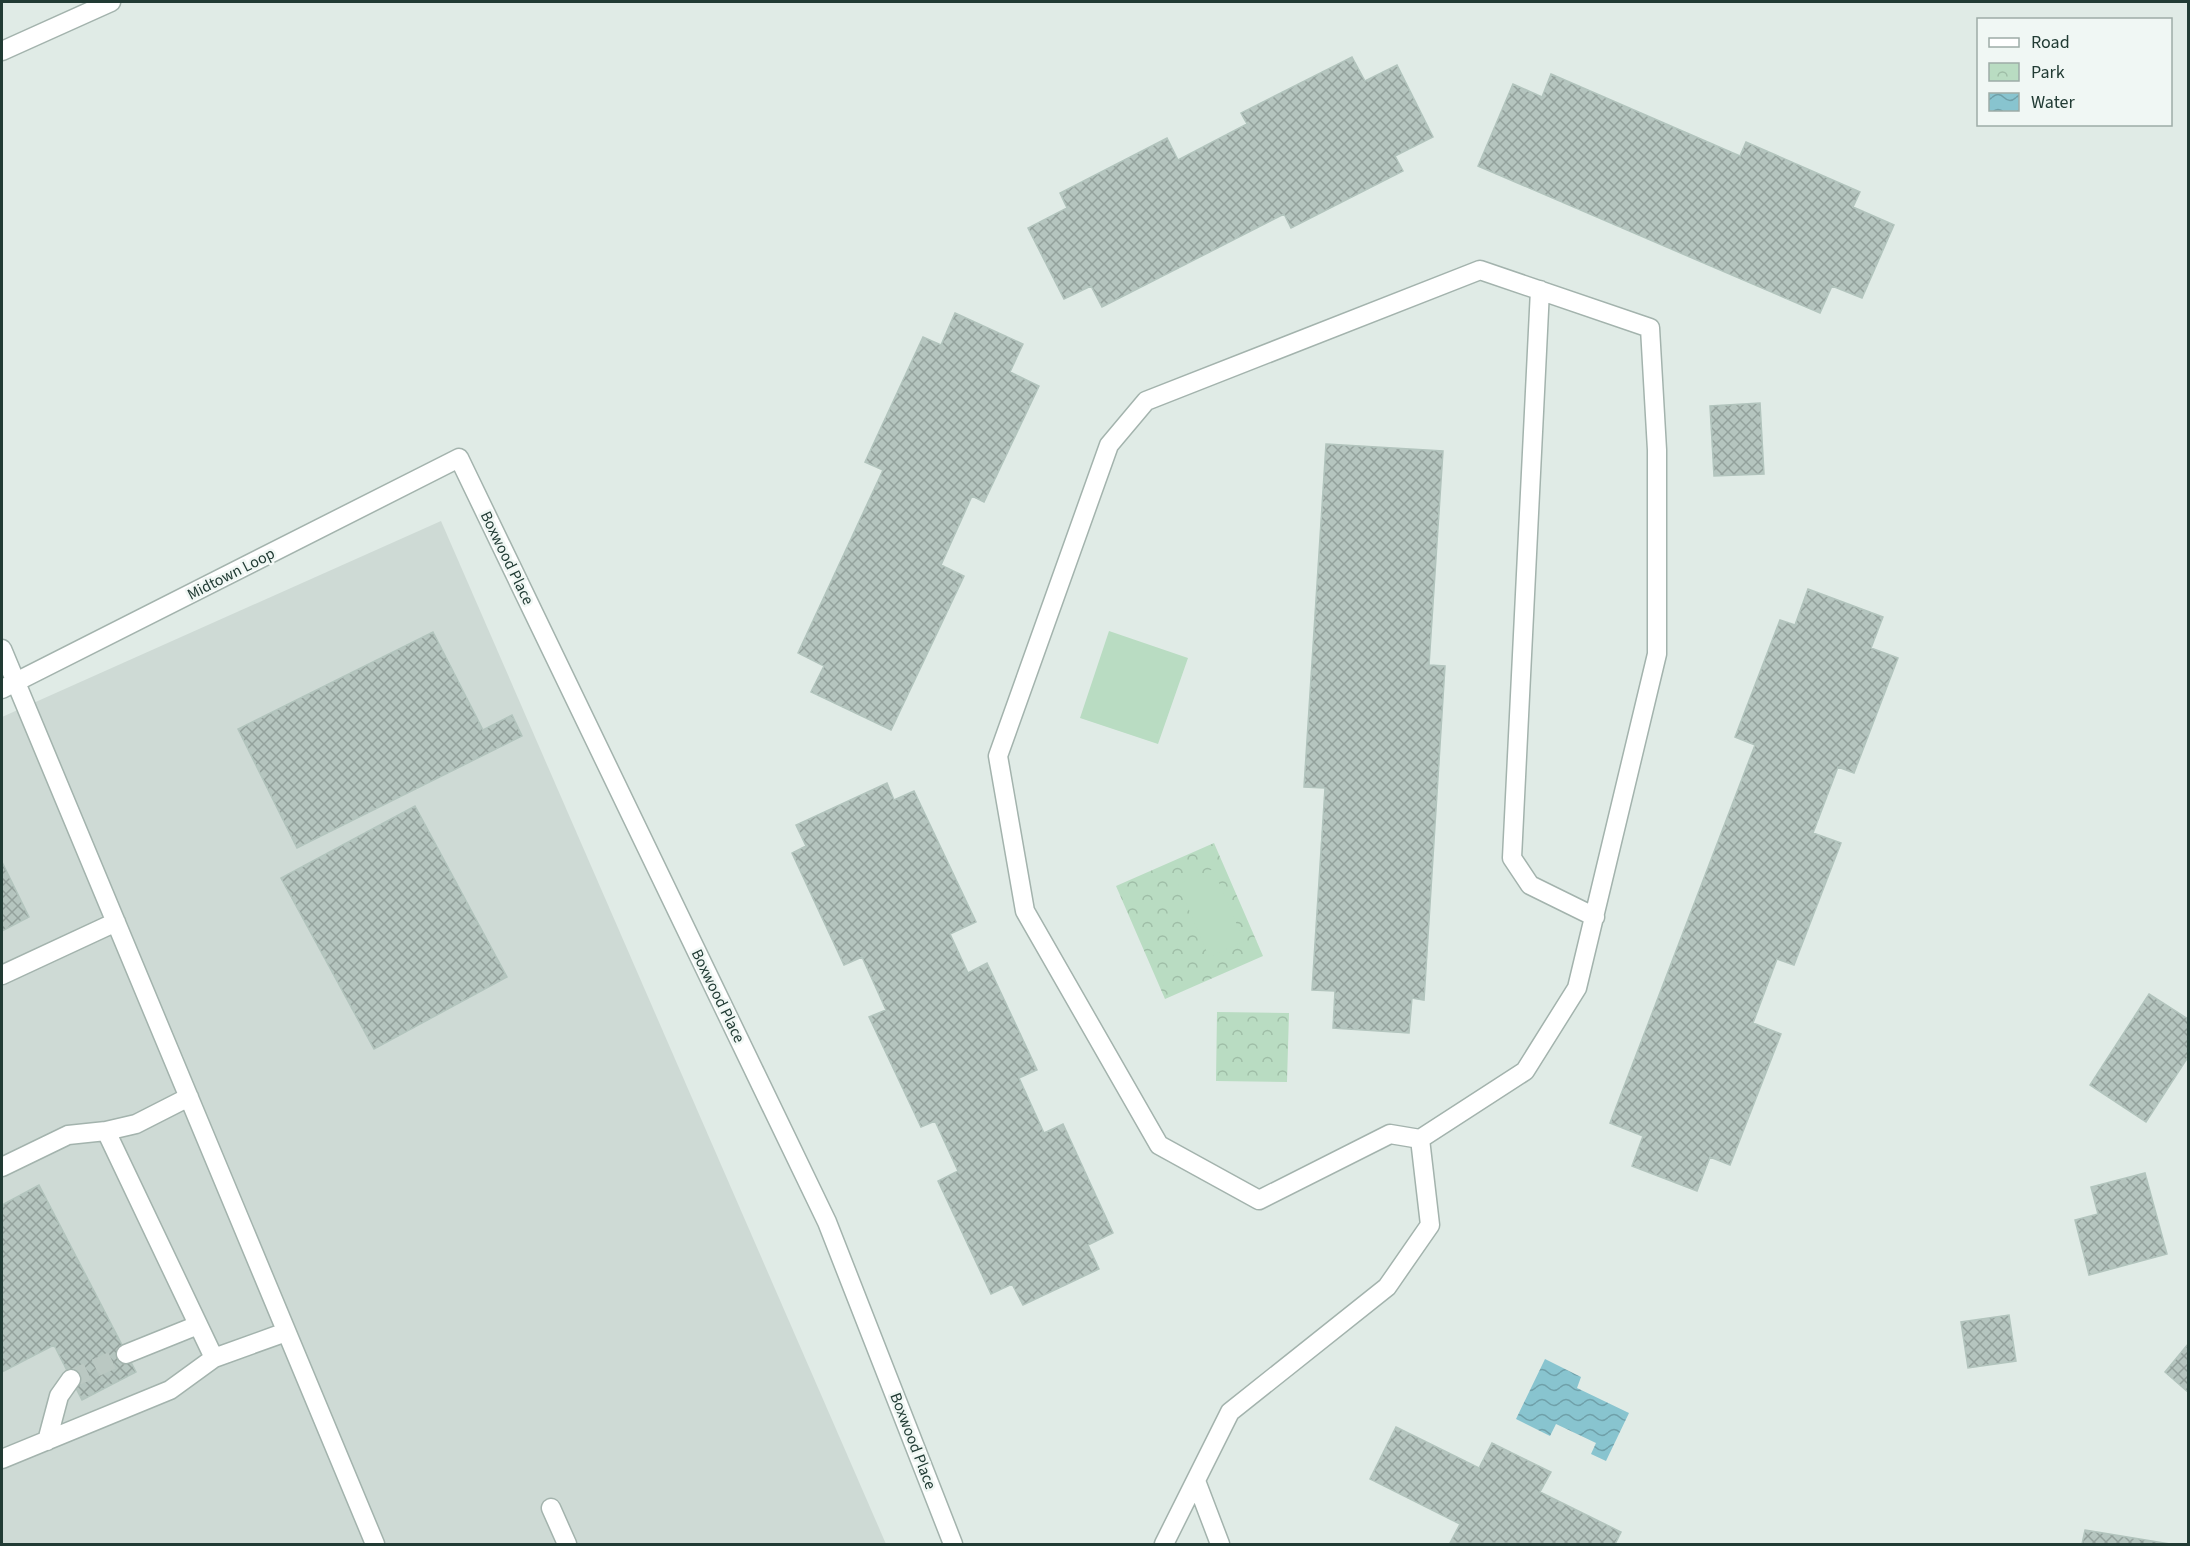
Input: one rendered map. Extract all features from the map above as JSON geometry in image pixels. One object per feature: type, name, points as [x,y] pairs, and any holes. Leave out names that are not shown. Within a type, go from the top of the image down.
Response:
[{"type":"street","points":[[2,51],[111,2]]},
{"type":"street","points":[[1480,270],[1650,328],[1657,450],[1657,654],[1595,917],[1578,988],[1525,1071],[1420,1139],[1390,1134],[1259,1200],[1159,1145],[1025,911],[998,756],[1109,446],[1146,401],[1480,270]]},
{"type":"street","points":[[1540,290],[1512,858],[1530,885],[1595,917]]},
{"type":"street","name":"Midtown Loop","points":[[9,686],[459,458]]},
{"type":"street","name":"Boxwood Place","points":[[459,458],[827,1222],[954,1545]]},
{"type":"street","points":[[2,649],[9,686],[116,922],[375,1545]]},
{"type":"street","points":[[2,975],[116,922]]},
{"type":"street","points":[[2,1167],[68,1135],[106,1131],[136,1124],[189,1097]]},
{"type":"street","points":[[106,1131],[214,1358]]},
{"type":"street","points":[[1164,1545],[1230,1412],[1387,1287],[1430,1225],[1420,1139]]},
{"type":"street","points":[[126,1354],[198,1325]]},
{"type":"street","points":[[2,1459],[170,1390],[214,1358],[286,1332]]},
{"type":"street","points":[[47,1440],[59,1396],[71,1379]]},
{"type":"street","points":[[1196,1481],[1220,1545]]},
{"type":"street","points":[[551,1508],[567,1545]]},
{"type":"shaded area","points":[[441,521],[886,1544],[2,1544],[2,717]]},
{"type":"green space","points":[[1109,631],[1188,658],[1158,744],[1080,718]]},
{"type":"green space","points":[[1214,843],[1263,956],[1165,999],[1116,886]]},
{"type":"green space","points":[[1213,869],[1244,941],[1209,957],[1178,884]]},
{"type":"green space","points":[[1217,1012],[1289,1013],[1287,1082],[1216,1081]]},
{"type":"water","points":[[1545,1359],[1581,1377],[1577,1388],[1629,1413],[1606,1461],[1591,1454],[1596,1443],[1556,1424],[1550,1436],[1516,1419]]},
{"type":"building","points":[[1352,57],[1365,81],[1397,65],[1433,137],[1395,156],[1403,171],[1291,228],[1284,214],[1102,307],[1091,286],[1064,299],[1028,228],[1067,208],[1060,193],[1167,138],[1178,160],[1247,124],[1241,113]]},
{"type":"building","points":[[1551,74],[1740,156],[1746,142],[1860,192],[1853,207],[1894,225],[1862,298],[1832,286],[1820,313],[1478,166],[1513,84],[1542,97]]},
{"type":"building","points":[[955,313],[1023,344],[1010,372],[1039,386],[984,502],[972,496],[941,565],[964,576],[891,730],[811,692],[824,666],[798,653],[883,470],[865,462],[923,337],[941,345]]},
{"type":"building","points":[[1760,403],[1764,474],[1714,476],[1710,406]]},
{"type":"building","points":[[1326,444],[1443,451],[1429,665],[1445,666],[1424,1000],[1412,998],[1409,1033],[1333,1028],[1335,991],[1312,990],[1325,788],[1304,787]]},
{"type":"building","points":[[1808,589],[1883,617],[1871,648],[1898,658],[1854,773],[1838,767],[1813,833],[1841,843],[1794,965],[1777,959],[1753,1023],[1781,1034],[1730,1165],[1710,1157],[1697,1191],[1632,1166],[1643,1136],[1610,1123],[1755,745],[1735,737],[1780,620],[1795,625]]},
{"type":"building","points":[[433,632],[483,730],[512,715],[522,736],[297,848],[238,729]]},
{"type":"building","points":[[887,783],[894,800],[914,791],[976,922],[950,934],[968,973],[987,963],[1037,1070],[1019,1078],[1044,1133],[1063,1124],[1113,1233],[1088,1245],[1099,1269],[1023,1305],[1012,1284],[991,1294],[938,1181],[958,1171],[935,1121],[921,1127],[869,1017],[886,1010],[862,957],[844,965],[792,853],[806,846],[796,825]]},
{"type":"building","points":[[415,806],[507,977],[374,1049],[281,878]]},
{"type":"building","points":[[2,862],[29,917],[2,931]]},
{"type":"building","points":[[2149,994],[2188,1019],[2188,1057],[2146,1122],[2090,1085]]},
{"type":"building","points":[[2145,1173],[2167,1254],[2089,1275],[2075,1220],[2098,1214],[2091,1187]]},
{"type":"building","points":[[39,1185],[136,1372],[82,1400],[54,1345],[2,1372],[2,1205]]},
{"type":"building","points":[[2009,1315],[2016,1361],[1968,1368],[1961,1322]]},
{"type":"building","points":[[2188,1344],[2188,1392],[2165,1372]]},
{"type":"building","points":[[1396,1427],[1479,1468],[1492,1443],[1551,1472],[1540,1492],[1621,1532],[1615,1544],[1450,1543],[1460,1524],[1370,1479]]},
{"type":"building","points":[[2085,1530],[2170,1544],[2082,1544]]},
{"type":"tunnel","points":[[71,1379],[126,1354]]}]
